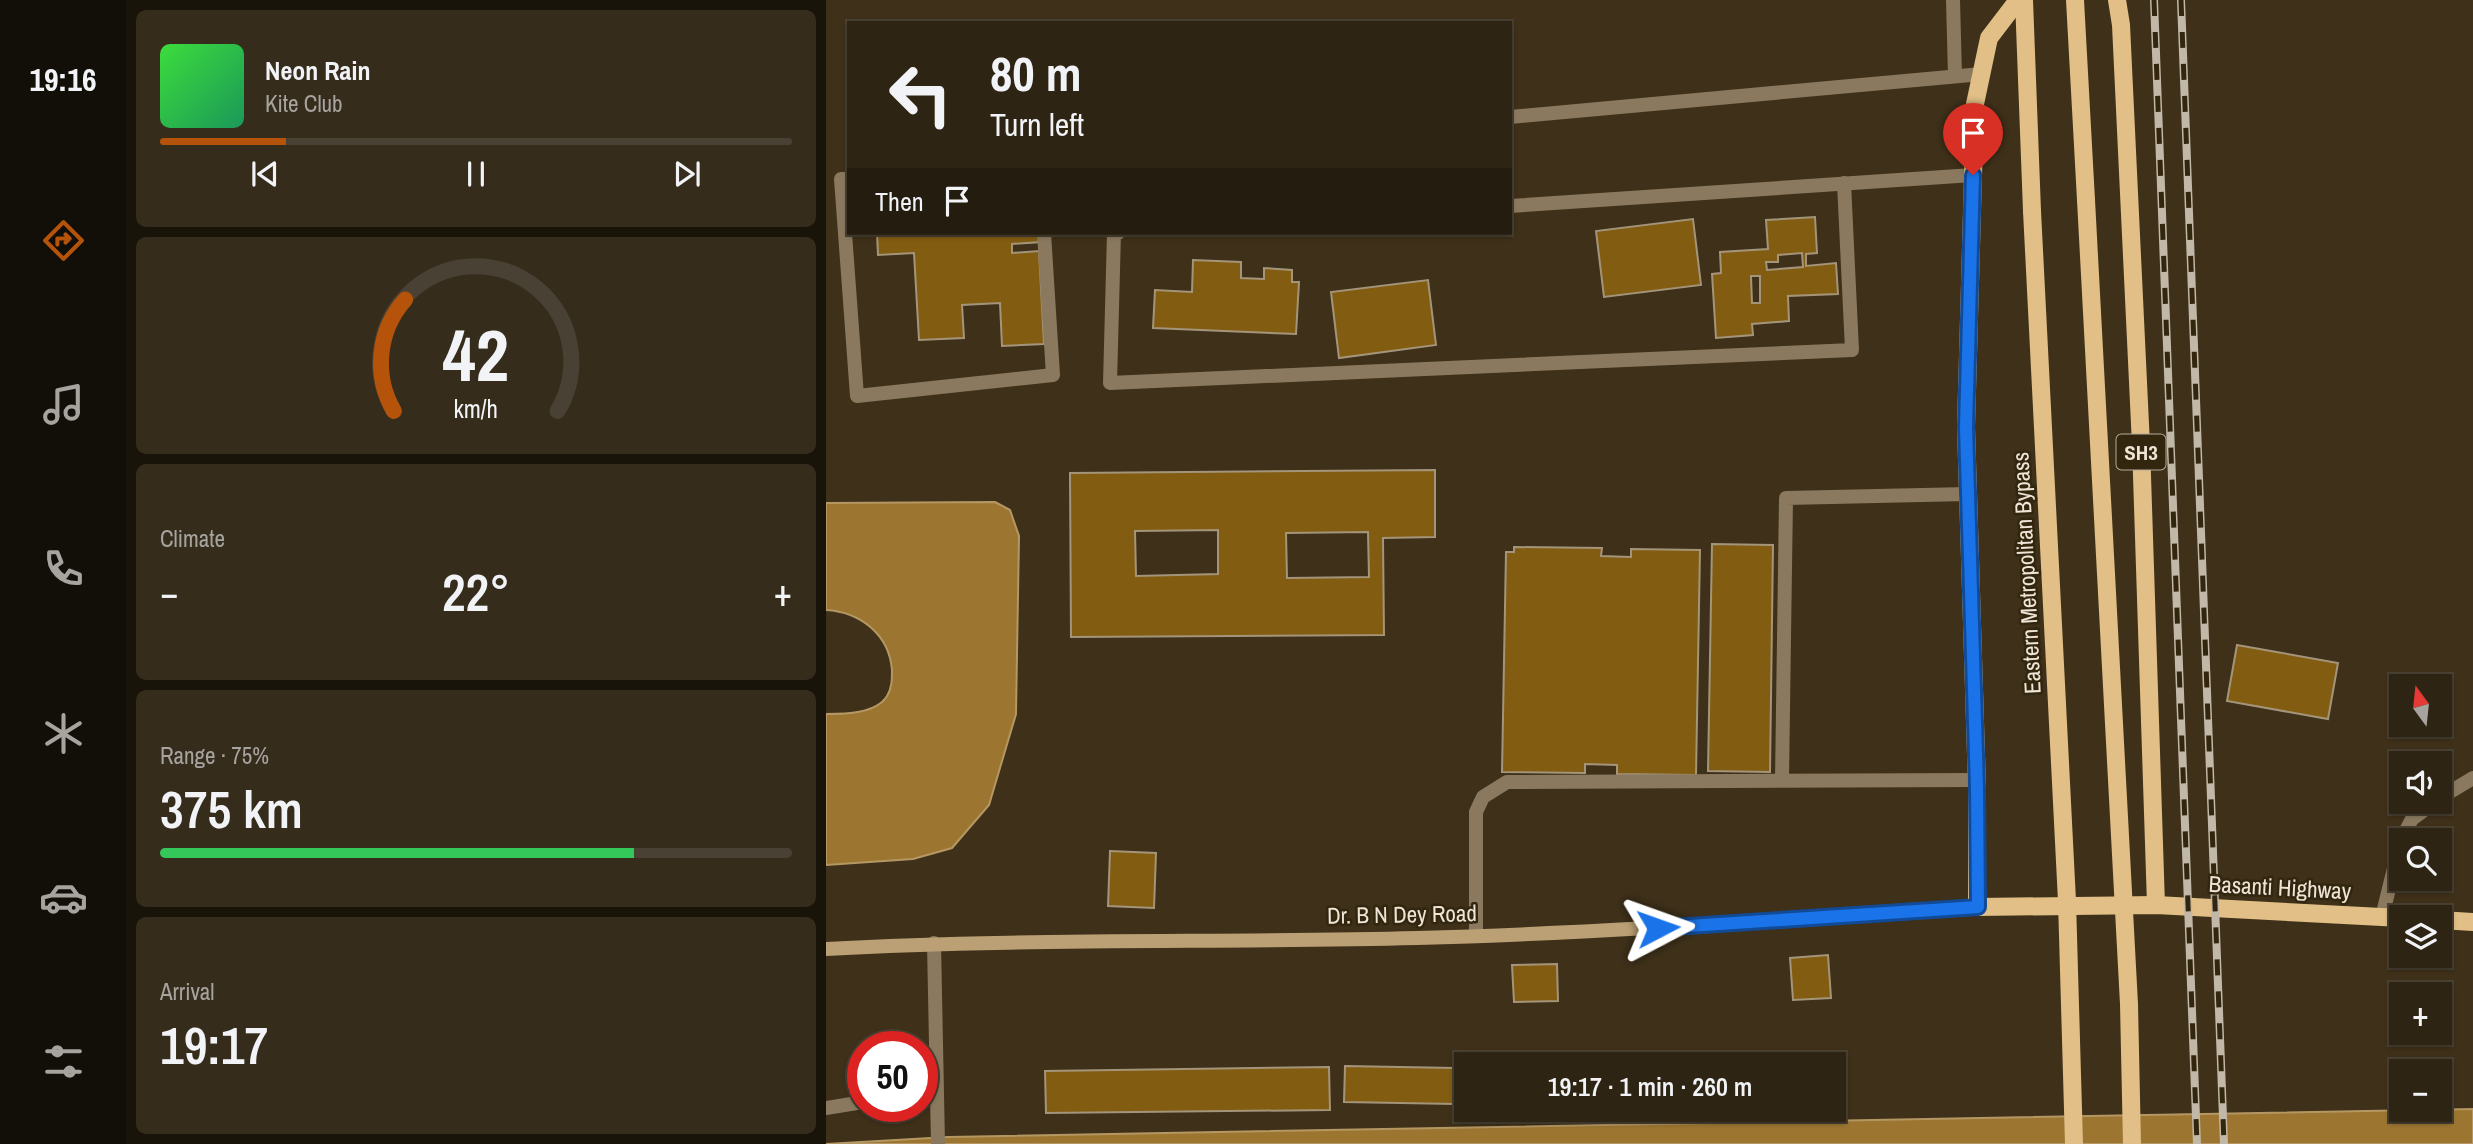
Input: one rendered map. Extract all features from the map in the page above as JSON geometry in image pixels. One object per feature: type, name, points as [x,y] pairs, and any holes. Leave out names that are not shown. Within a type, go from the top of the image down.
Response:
[{"type":"main road","points":[[1978,907],[1977,780],[1966,427],[1975,104],[1989,38],[2018,0]]},
{"type":"main road","name":"Eastern Metropolitan Bypass","points":[[2024,0],[2066,888],[2074,1144]]},
{"type":"main road","points":[[2075,0],[2129,1004],[2132,1144]]},
{"type":"main road","name":"SH3","points":[[2117,0],[2121,25],[2141,444],[2156,905]]},
{"type":"main road","name":"Basanti Highway","points":[[1978,907],[2156,905],[2389,917]]},
{"type":"main road","name":"Dr. B N Dey Road","points":[[826,949],[934,943],[1476,936],[1632,930],[1978,907]]},
{"type":"main road","points":[[2452,921],[2473,922]]},
{"type":"street","points":[[1953,0],[1955,76]]},
{"type":"street","points":[[1512,117],[1982,74]]},
{"type":"street","points":[[1512,206],[1973,175]]},
{"type":"street","points":[[847,178],[841,179],[857,396],[1053,375],[1044,235]]},
{"type":"street","points":[[1114,235],[1110,383],[1852,350],[1844,183]]},
{"type":"street","points":[[1782,780],[1786,498],[1968,494]]},
{"type":"street","points":[[2452,791],[2473,778]]},
{"type":"street","points":[[1476,936],[1475,812],[1483,797],[1507,782],[1977,780]]},
{"type":"street","points":[[2407,828],[2419,814]]},
{"type":"street","points":[[2382,916],[2389,888]]},
{"type":"street","points":[[931,1031],[934,943]]},
{"type":"street","points":[[826,1108],[847,1105]]},
{"type":"street","points":[[937,1122],[938,1144]]},
{"type":"shaded area","points":[[995,502],[1010,510],[1019,536],[1016,714],[989,805],[952,848],[913,859],[826,865],[826,714],[859,712],[882,702],[889,693],[892,670],[885,646],[871,627],[850,615],[826,610],[826,503]]},
{"type":"shaded area","points":[[2452,1109],[2473,1109],[2473,1144],[826,1144],[948,1137],[2389,1111],[2389,1122],[2452,1122]]},
{"type":"building","points":[[1815,217],[1817,253],[1806,254],[1806,266],[1836,263],[1838,294],[1788,296],[1789,321],[1752,324],[1753,335],[1716,338],[1712,274],[1721,273],[1720,252],[1768,249],[1766,220]],"holes":[[[1802,253],[1803,267],[1767,270],[1766,262],[1778,262],[1778,255]],[[1751,276],[1760,276],[1760,303],[1752,303]]]},
{"type":"building","points":[[1693,219],[1701,285],[1604,297],[1596,231]]},
{"type":"building","points":[[877,235],[1042,235],[1042,242],[1012,244],[1012,253],[1039,251],[1044,344],[1002,346],[1000,303],[962,305],[964,338],[919,340],[914,253],[878,255]]},
{"type":"building","points":[[1193,260],[1241,262],[1241,278],[1264,279],[1264,268],[1292,270],[1292,282],[1299,282],[1296,334],[1153,328],[1155,290],[1192,292]]},
{"type":"building","points":[[1428,280],[1436,345],[1339,358],[1331,292]]},
{"type":"building","points":[[1435,470],[1435,537],[1383,538],[1384,635],[1071,637],[1070,473]],"holes":[[[1218,530],[1218,574],[1136,576],[1135,531]],[[1368,532],[1369,577],[1287,578],[1286,533]]]},
{"type":"building","points":[[1712,544],[1773,545],[1770,772],[1708,771]]},
{"type":"building","points":[[1514,547],[1602,548],[1601,556],[1631,557],[1631,549],[1700,550],[1696,775],[1617,774],[1617,765],[1585,764],[1585,773],[1502,772],[1506,552],[1514,552]]},
{"type":"building","points":[[2237,645],[2338,663],[2328,719],[2227,701]]},
{"type":"building","points":[[1110,851],[1156,853],[1154,908],[1108,906]]},
{"type":"building","points":[[1828,955],[1831,998],[1793,1000],[1790,958]]},
{"type":"building","points":[[1557,964],[1558,1001],[1514,1002],[1512,965]]},
{"type":"building","points":[[1345,1066],[1454,1068],[1454,1104],[1344,1102]]},
{"type":"building","points":[[1329,1067],[1330,1110],[1046,1113],[1045,1071]]},
{"type":"railway","points":[[2154,0],[2197,1144]]},
{"type":"railway","points":[[2181,0],[2224,1144]]},
{"type":"route","points":[[1658,928],[1978,907],[1966,427],[1973,175]]}]
